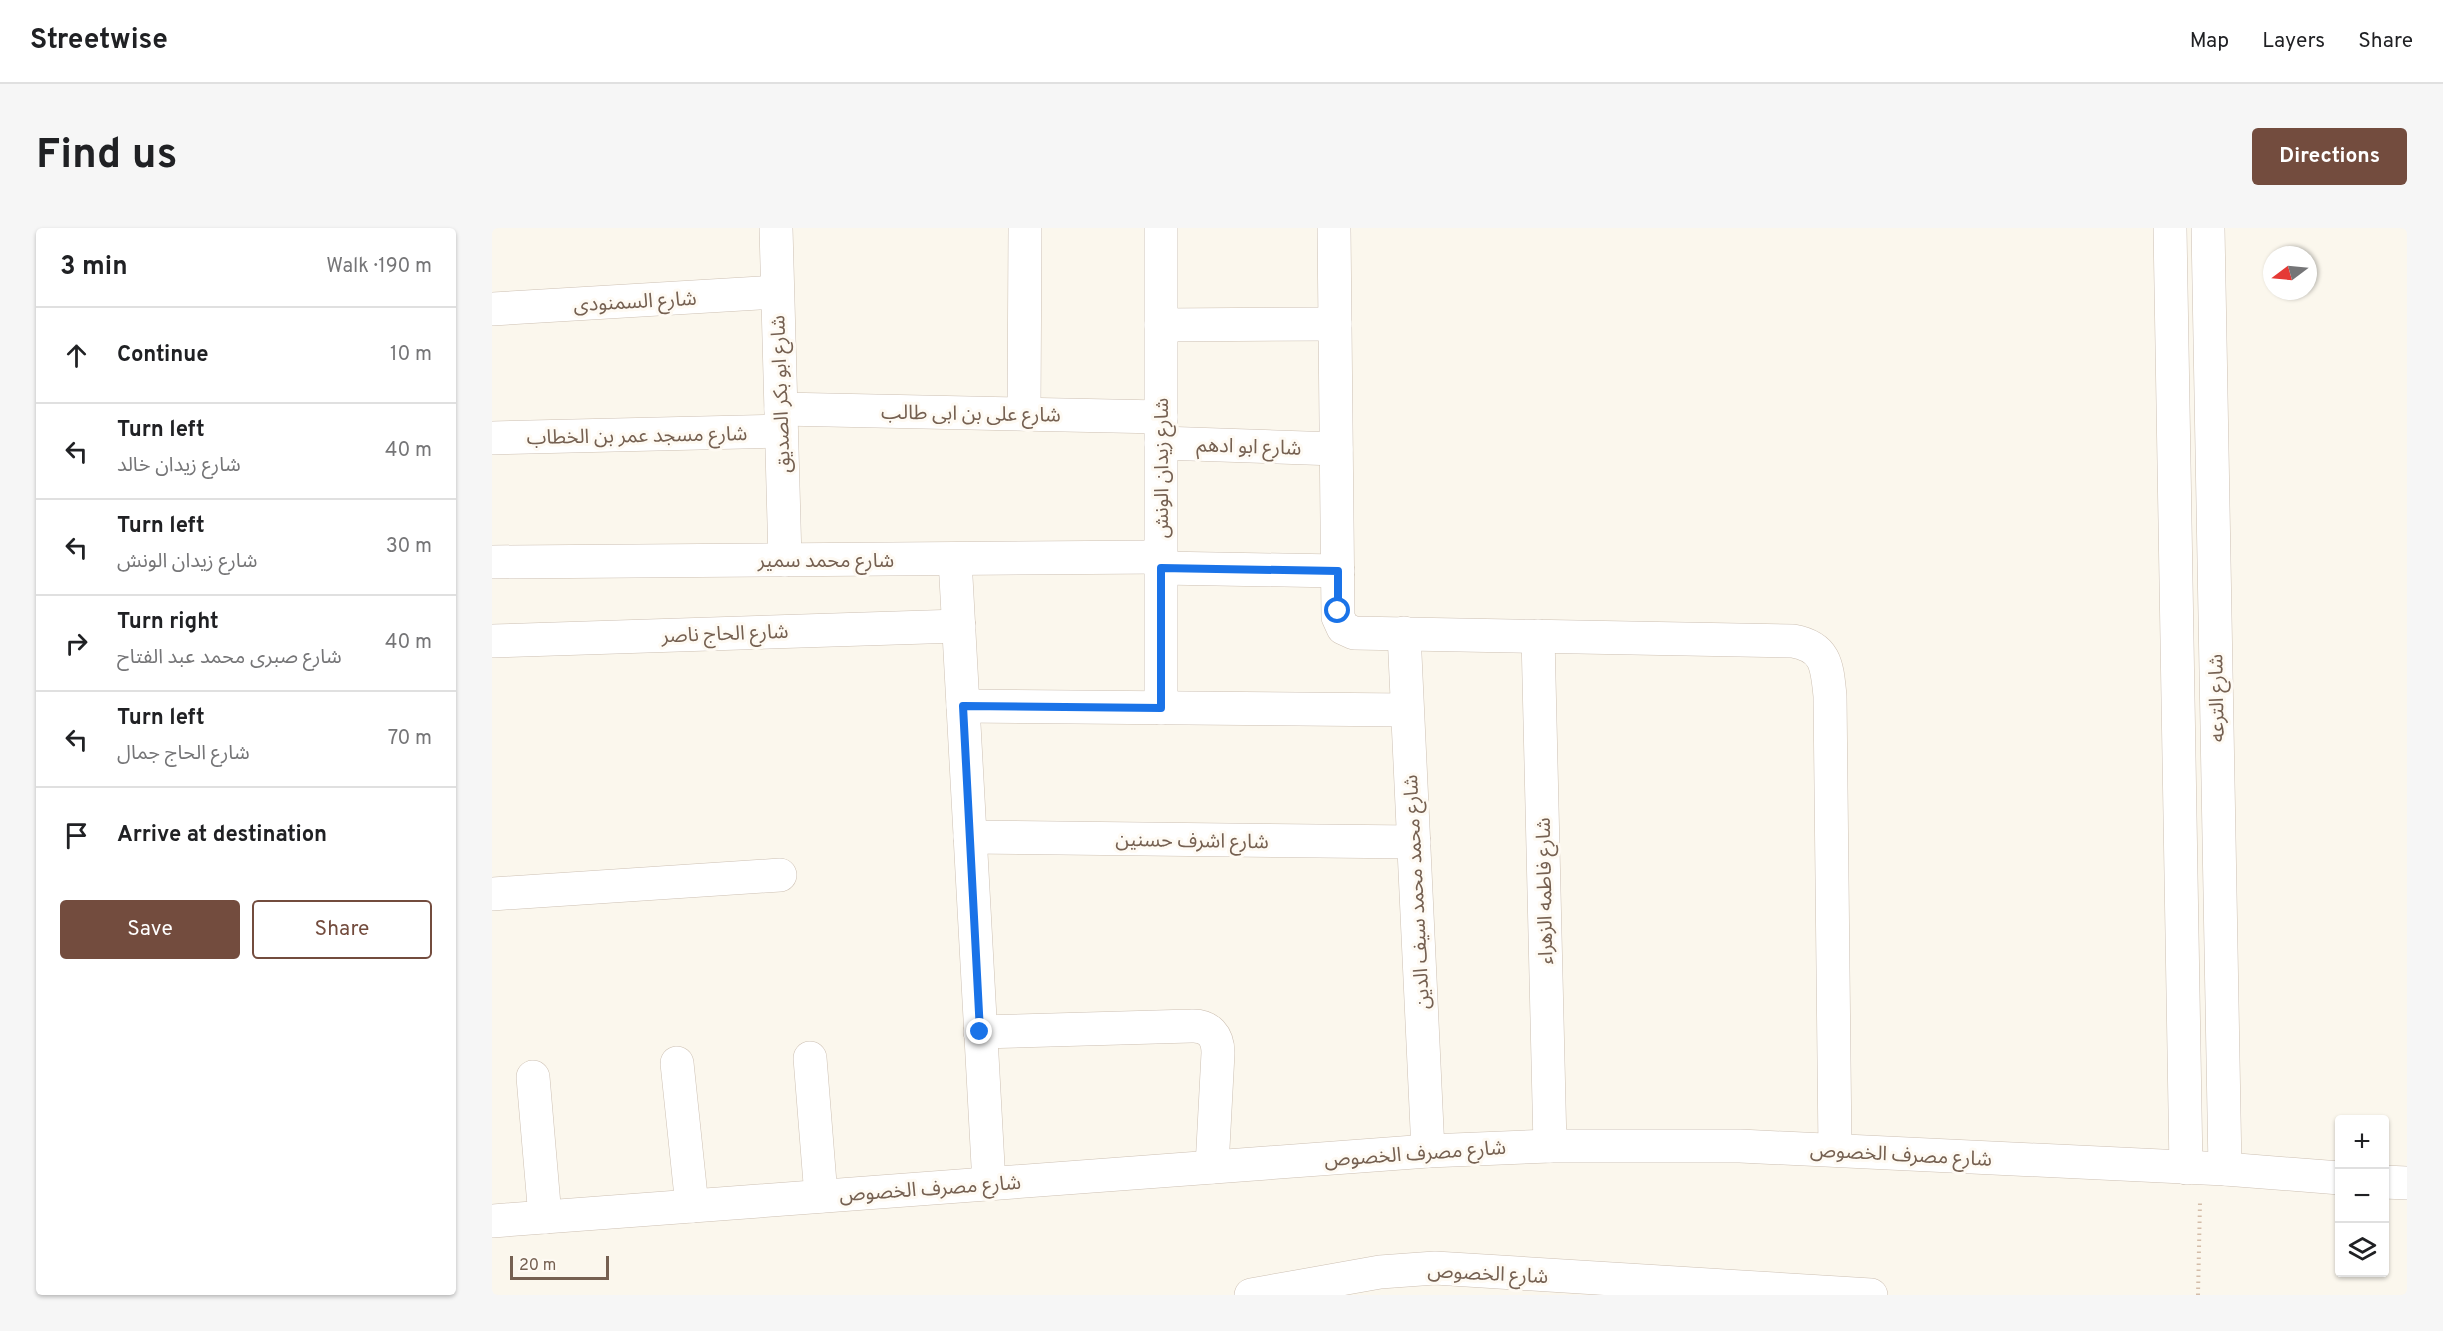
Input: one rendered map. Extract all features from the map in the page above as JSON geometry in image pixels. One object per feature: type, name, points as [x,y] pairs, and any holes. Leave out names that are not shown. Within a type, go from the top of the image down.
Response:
[{"type":"street","name":"شارع ابو بكر الصديق","points":[[776,228],[784,560]]},
{"type":"street","points":[[1024,414],[1025,228]]},
{"type":"street","name":"شارع زيدان الونش","points":[[1161,228],[1161,708]]},
{"type":"street","points":[[1334,228],[1338,617],[1343,628],[1354,633],[1792,641],[1815,649],[1823,658],[1828,670],[1830,696],[1835,1150]]},
{"type":"street","name":"شارع الترعه","points":[[2170,228],[2186,1168]]},
{"type":"street","name":"شارع الترعه","points":[[2208,228],[2224,1169]]},
{"type":"street","name":"شارع السمنودى","points":[[492,309],[777,292]]},
{"type":"street","points":[[1161,325],[1335,324]]},
{"type":"street","name":"شارع على بن ابى طالب","points":[[781,420],[1024,414],[1161,430]]},
{"type":"street","name":"شارع مسجد عمر بن الخطاب","points":[[492,438],[781,420]]},
{"type":"street","name":"شارع ابو ادهم","points":[[1161,430],[1336,449]]},
{"type":"street","points":[[955,559],[988,1184]]},
{"type":"street","name":"شارع محمد سمير","points":[[492,562],[955,559],[1161,563],[1338,571]]},
{"type":"street","name":"شارع الحاج ناصر","points":[[492,641],[959,626]]},
{"type":"street","name":"شارع محمد محمد سيف الدين","points":[[1404,633],[1428,1151]]},
{"type":"street","name":"شارع فاطمه الزهراء","points":[[1538,636],[1550,1146]]},
{"type":"street","points":[[963,706],[1407,710]]},
{"type":"street","name":"شارع اشرف حسنين","points":[[970,837],[1414,842]]},
{"type":"street","points":[[492,894],[780,876]]},
{"type":"street","points":[[980,1032],[1199,1026],[1206,1028],[1216,1038],[1218,1053],[1212,1167]]},
{"type":"street","points":[[810,1058],[821,1196]]},
{"type":"street","points":[[677,1063],[692,1206]]},
{"type":"street","points":[[533,1077],[545,1217]]},
{"type":"street","name":"شارع مصرف الخصوص","points":[[492,1221],[1428,1151],[1550,1146],[1681,1145],[1835,1150],[2224,1169],[2335,1178]]},
{"type":"street","points":[[2389,1182],[2407,1184]]},
{"type":"street","name":"شارع الخصوص","points":[[1251,1295],[1380,1272],[1435,1268],[1871,1295]]},
{"type":"path","points":[[2198,1295],[2199,1212]]},
{"type":"route","points":[[980,1032],[963,706],[1161,708],[1161,568],[1338,571],[1338,611]]}]
